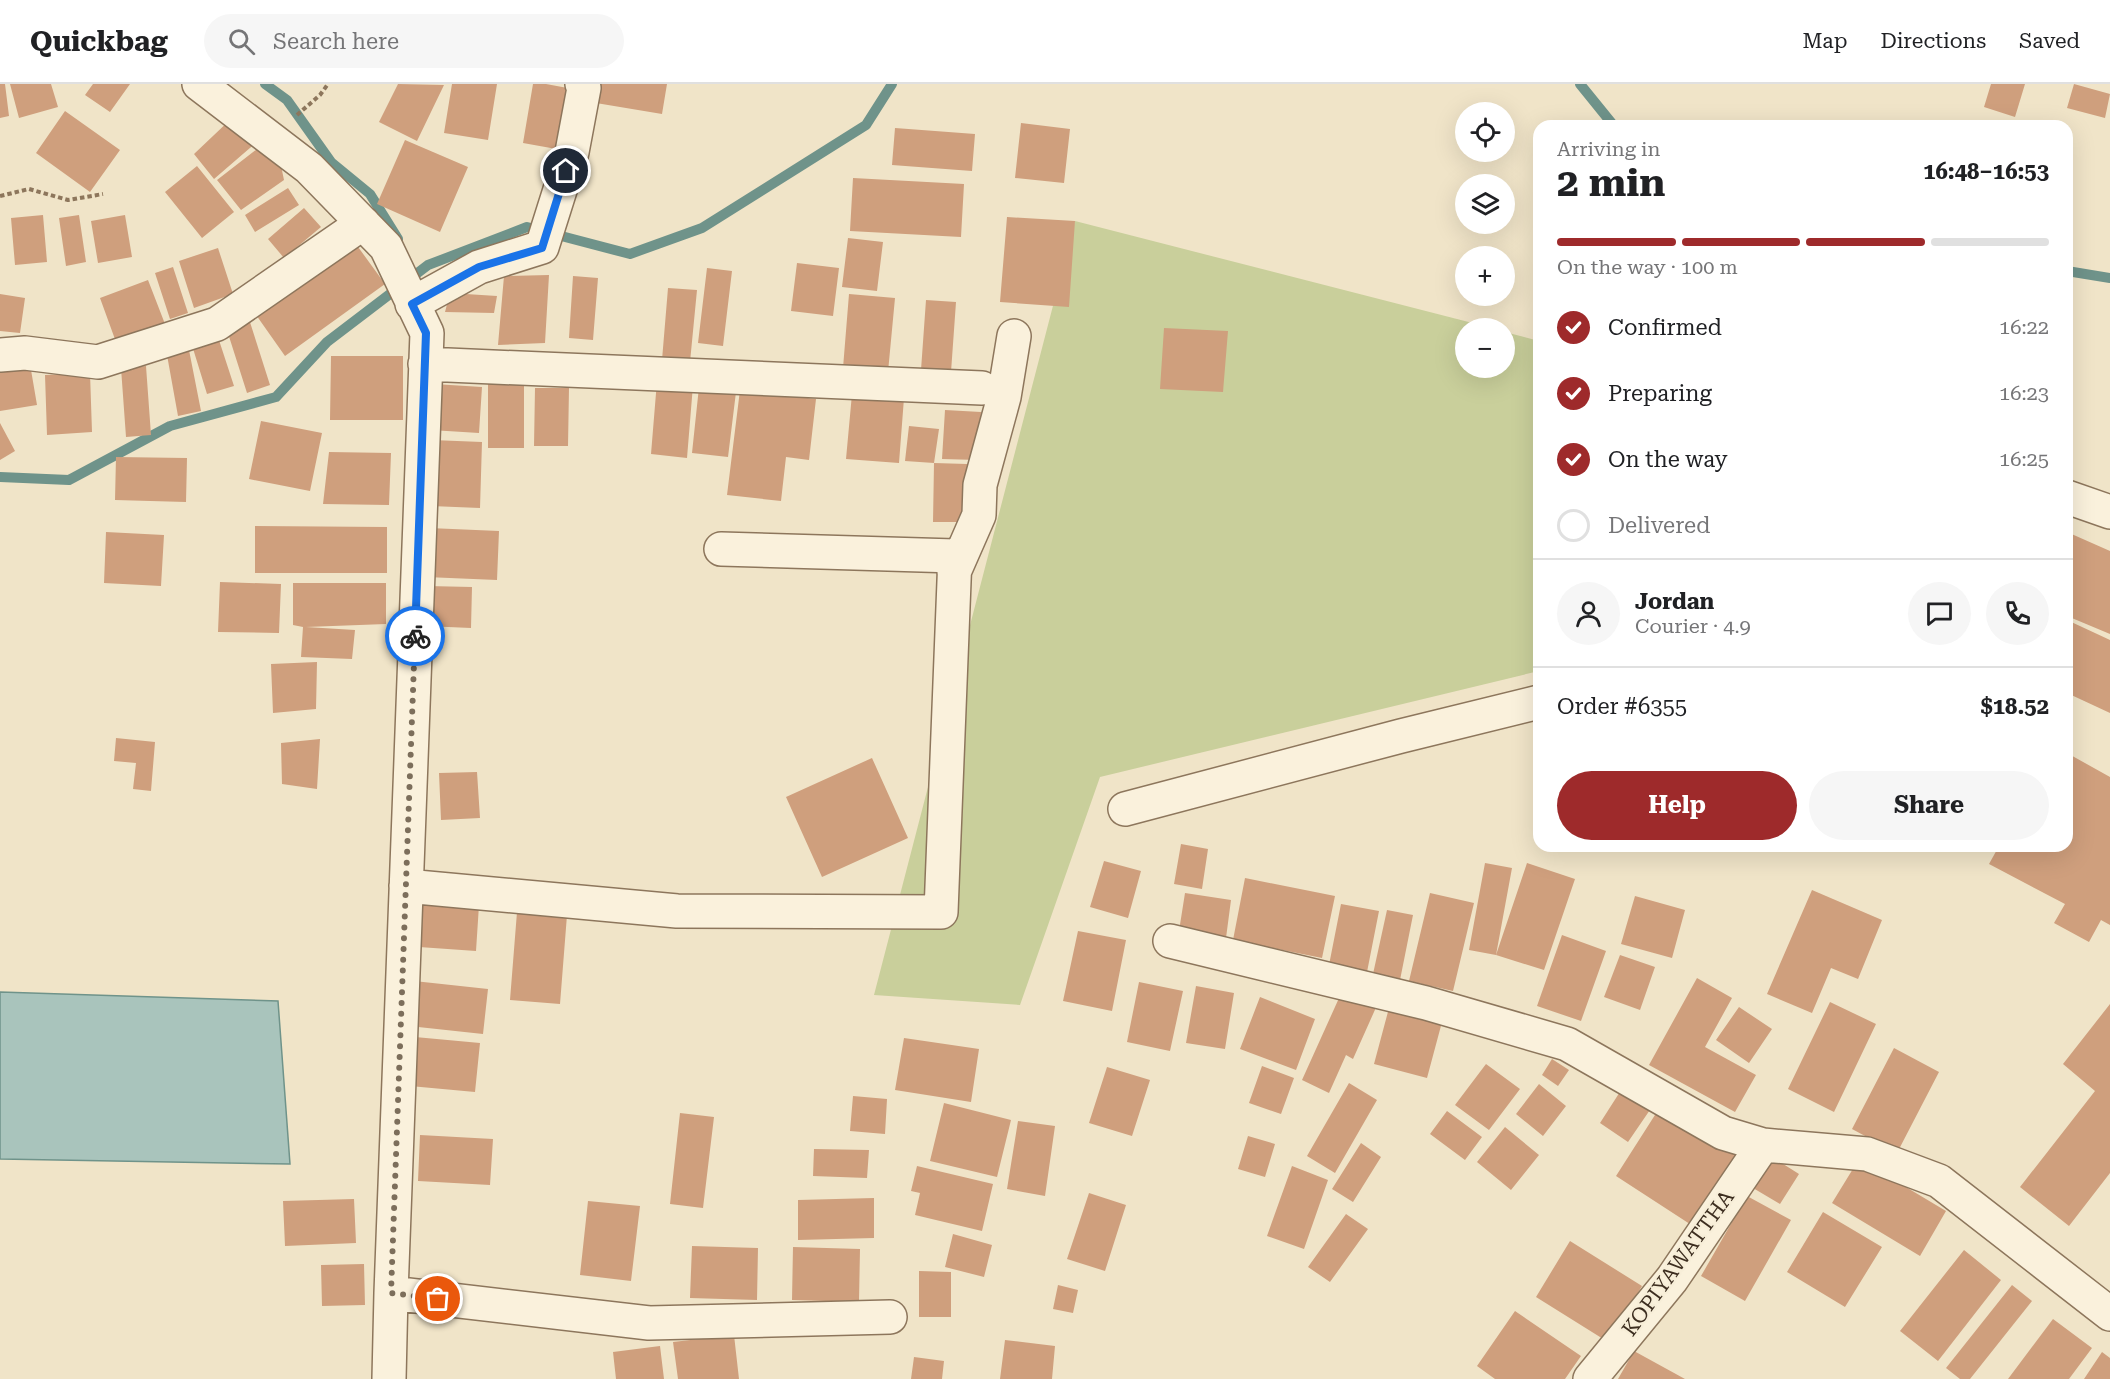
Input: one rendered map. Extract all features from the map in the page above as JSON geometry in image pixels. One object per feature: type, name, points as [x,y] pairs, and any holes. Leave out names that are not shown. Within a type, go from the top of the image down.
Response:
[{"type":"street","points":[[412,303],[479,267],[542,248],[572,152],[584,88],[582,84]]},
{"type":"street","points":[[221,90],[309,168],[386,247],[426,333],[389,1379]]},
{"type":"street","points":[[0,355],[25,353],[98,362],[217,324],[363,223]]},
{"type":"street","points":[[954,572],[979,515],[980,484],[1005,397],[1014,336]]},
{"type":"street","points":[[425,364],[982,388]]},
{"type":"street","points":[[2073,499],[2110,512]]},
{"type":"street","points":[[406,886],[677,911],[941,912],[955,556],[721,549]]},
{"type":"street","points":[[1125,809],[1533,703]]},
{"type":"street","points":[[1170,941],[1426,1004],[1567,1044],[1723,1133],[1763,1145],[1867,1154],[1939,1181],[2110,1314]]},
{"type":"street","name":"KOPIYAWATTHA","points":[[1590,1379],[1672,1279],[1763,1145]]},
{"type":"street","points":[[391,1293],[649,1323],[890,1317]]},
{"type":"path","points":[[316,98],[328,84]]},
{"type":"path","points":[[0,196],[29,189],[68,200],[103,194]]},
{"type":"green space","points":[[1075,221],[1455,319],[1455,378],[1515,378],[1515,335],[1533,339],[1533,672],[1100,777],[1020,1005],[874,995]]},
{"type":"water","points":[[0,992],[278,1001],[290,1164],[0,1159]]},
{"type":"building","points":[[0,84],[5,84],[9,116],[0,118]]},
{"type":"building","points":[[10,84],[51,84],[58,107],[19,118]]},
{"type":"building","points":[[93,84],[130,84],[110,112],[85,95]]},
{"type":"building","points":[[398,84],[444,85],[417,141],[379,122]]},
{"type":"building","points":[[452,84],[497,84],[488,140],[444,133]]},
{"type":"building","points":[[533,84],[573,89],[562,150],[523,143]]},
{"type":"building","points":[[593,84],[667,84],[662,114],[590,102]]},
{"type":"building","points":[[1991,84],[2025,84],[2015,117],[1984,107]]},
{"type":"building","points":[[2074,84],[2110,94],[2105,118],[2067,108]]},
{"type":"building","points":[[65,111],[120,150],[90,192],[36,153]]},
{"type":"building","points":[[233,117],[257,142],[214,179],[194,154]]},
{"type":"building","points":[[1021,123],[1070,129],[1064,183],[1015,178]]},
{"type":"building","points":[[895,128],[975,134],[972,171],[892,165]]},
{"type":"building","points":[[405,140],[468,167],[440,232],[377,204]]},
{"type":"building","points":[[261,146],[279,156],[284,180],[241,210],[217,180]]},
{"type":"building","points":[[197,166],[234,212],[202,238],[165,192]]},
{"type":"building","points":[[853,178],[964,184],[961,237],[850,231]]},
{"type":"building","points":[[288,188],[299,205],[255,232],[245,215]]},
{"type":"building","points":[[304,208],[321,227],[284,258],[268,239]]},
{"type":"building","points":[[43,215],[47,262],[15,265],[11,218]]},
{"type":"building","points":[[79,215],[86,262],[66,266],[59,218]]},
{"type":"building","points":[[125,215],[132,257],[98,263],[91,221]]},
{"type":"building","points":[[1007,217],[1075,221],[1069,307],[1000,302]]},
{"type":"building","points":[[848,238],[883,242],[877,291],[842,287]]},
{"type":"building","points":[[353,240],[385,284],[285,356],[254,312]]},
{"type":"building","points":[[218,248],[233,294],[194,308],[179,261]]},
{"type":"building","points":[[797,263],[839,268],[833,316],[791,311]]},
{"type":"building","points":[[173,267],[188,313],[170,319],[155,273]]},
{"type":"building","points":[[707,268],[732,271],[723,346],[698,343]]},
{"type":"building","points":[[549,275],[545,343],[498,345],[504,276]]},
{"type":"building","points":[[573,276],[598,278],[593,340],[569,338]]},
{"type":"building","points":[[148,280],[165,324],[116,342],[100,298]]},
{"type":"building","points":[[668,288],[697,290],[690,362],[662,360]]},
{"type":"building","points":[[450,293],[497,296],[494,313],[445,312]]},
{"type":"building","points":[[0,294],[25,298],[20,333],[0,331]]},
{"type":"building","points":[[849,294],[895,298],[888,372],[843,368]]},
{"type":"building","points":[[926,300],[956,302],[951,372],[921,370]]},
{"type":"building","points":[[249,319],[270,385],[247,393],[226,327]]},
{"type":"building","points":[[1164,328],[1228,331],[1223,392],[1160,389]]},
{"type":"building","points":[[217,334],[234,386],[207,394],[191,342]]},
{"type":"building","points":[[189,350],[201,411],[178,416],[167,355]]},
{"type":"building","points":[[331,356],[403,356],[403,420],[330,420]]},
{"type":"building","points":[[30,364],[37,405],[0,411],[0,369]]},
{"type":"building","points":[[146,366],[151,435],[126,437],[121,368]]},
{"type":"building","points":[[90,373],[92,432],[47,435],[45,375]]},
{"type":"building","points":[[657,381],[693,385],[687,458],[651,454]]},
{"type":"building","points":[[488,383],[524,384],[524,448],[488,448]]},
{"type":"building","points":[[434,384],[482,387],[479,433],[431,430]]},
{"type":"building","points":[[699,387],[736,392],[728,457],[692,453]]},
{"type":"building","points":[[535,388],[569,388],[568,446],[534,446]]},
{"type":"building","points":[[740,390],[816,399],[809,460],[786,457],[781,501],[727,495]]},
{"type":"building","points":[[852,394],[904,398],[899,463],[846,459]]},
{"type":"building","points":[[945,410],[981,412],[978,460],[942,459]]},
{"type":"building","points":[[261,421],[322,433],[310,491],[249,479]]},
{"type":"building","points":[[0,423],[15,451],[0,460]]},
{"type":"building","points":[[909,426],[939,429],[934,463],[905,461]]},
{"type":"building","points":[[432,440],[482,442],[480,508],[431,506]]},
{"type":"building","points":[[329,452],[391,453],[389,505],[323,504]]},
{"type":"building","points":[[116,457],[187,458],[186,502],[115,500]]},
{"type":"building","points":[[934,463],[967,464],[966,522],[933,522]]},
{"type":"building","points":[[255,526],[387,527],[387,573],[255,573]]},
{"type":"building","points":[[429,528],[499,531],[497,580],[426,577]]},
{"type":"building","points":[[106,532],[164,535],[161,586],[104,583]]},
{"type":"building","points":[[2073,535],[2110,551],[2110,634],[2073,619]]},
{"type":"building","points":[[220,582],[281,584],[279,633],[218,632]]},
{"type":"building","points":[[293,583],[386,583],[386,624],[306,627],[355,630],[352,659],[301,657],[303,627],[293,625]]},
{"type":"building","points":[[427,586],[472,587],[471,628],[425,626]]},
{"type":"building","points":[[2073,623],[2110,640],[2110,713],[2073,696]]},
{"type":"building","points":[[317,662],[316,709],[273,713],[271,664]]},
{"type":"building","points":[[116,738],[155,742],[151,791],[133,789],[136,763],[114,761]]},
{"type":"building","points":[[320,739],[317,789],[282,784],[281,743]]},
{"type":"building","points":[[2073,756],[2110,777],[2110,925],[2101,920],[2089,942],[2054,923],[2065,904],[1989,864],[1996,852],[2073,852]]},
{"type":"building","points":[[872,758],[908,838],[822,877],[786,797]]},
{"type":"building","points":[[477,772],[480,818],[441,820],[439,773]]},
{"type":"building","points":[[1181,844],[1208,849],[1202,889],[1174,884]]},
{"type":"building","points":[[1104,861],[1141,871],[1128,918],[1090,907]]},
{"type":"building","points":[[1485,863],[1512,868],[1496,955],[1469,950]]},
{"type":"building","points":[[1527,863],[1575,879],[1544,970],[1496,955]]},
{"type":"building","points":[[1245,878],[1335,896],[1322,958],[1233,940]]},
{"type":"building","points":[[1812,890],[1882,920],[1858,979],[1831,968],[1812,1013],[1767,994]]},
{"type":"building","points":[[1185,893],[1231,900],[1226,938],[1179,931]]},
{"type":"building","points":[[1430,893],[1474,903],[1453,991],[1409,981]]},
{"type":"building","points":[[1635,896],[1685,910],[1672,958],[1621,944]]},
{"type":"building","points":[[423,901],[479,905],[476,951],[419,947]]},
{"type":"building","points":[[1341,904],[1379,911],[1367,972],[1329,965]]},
{"type":"building","points":[[1387,910],[1413,915],[1400,980],[1373,974]]},
{"type":"building","points":[[517,912],[567,915],[560,1004],[510,1000]]},
{"type":"building","points":[[1078,931],[1126,940],[1112,1011],[1063,1001]]},
{"type":"building","points":[[1562,935],[1606,951],[1581,1021],[1537,1006]]},
{"type":"building","points":[[1620,955],[1655,967],[1640,1010],[1604,997]]},
{"type":"building","points":[[1697,978],[1732,998],[1705,1047],[1756,1075],[1735,1112],[1649,1065]]},
{"type":"building","points":[[414,981],[488,989],[483,1034],[409,1026]]},
{"type":"building","points":[[1139,982],[1183,991],[1170,1051],[1127,1042]]},
{"type":"building","points":[[1196,986],[1234,993],[1225,1049],[1186,1043]]},
{"type":"building","points":[[1344,987],[1378,1003],[1353,1059],[1346,1055],[1329,1093],[1302,1080]]},
{"type":"building","points":[[1260,997],[1315,1019],[1296,1070],[1240,1049]]},
{"type":"building","points":[[1830,1002],[1876,1024],[1834,1112],[1788,1089]]},
{"type":"building","points":[[2110,1004],[2110,1173],[2069,1226],[2020,1187],[2095,1091],[2063,1064]]},
{"type":"building","points":[[1739,1007],[1772,1029],[1749,1063],[1716,1040]]},
{"type":"building","points":[[1389,1008],[1442,1022],[1427,1078],[1374,1064]]},
{"type":"building","points":[[415,1037],[480,1043],[475,1092],[410,1086]]},
{"type":"building","points":[[904,1038],[979,1049],[971,1102],[895,1090]]},
{"type":"building","points":[[1894,1048],[1939,1072],[1897,1153],[1852,1129]]},
{"type":"building","points":[[1552,1059],[1569,1070],[1558,1086],[1542,1075]]},
{"type":"building","points":[[1486,1064],[1520,1089],[1489,1130],[1455,1105]]},
{"type":"building","points":[[1262,1066],[1294,1078],[1281,1114],[1249,1103]]},
{"type":"building","points":[[1107,1067],[1150,1080],[1132,1136],[1089,1123]]},
{"type":"building","points":[[1349,1083],[1377,1100],[1335,1173],[1307,1156]]},
{"type":"building","points":[[1539,1084],[1566,1106],[1543,1136],[1516,1114]]},
{"type":"building","points":[[1625,1084],[1654,1104],[1628,1142],[1600,1123]]},
{"type":"building","points":[[853,1096],[887,1099],[885,1134],[850,1131]]},
{"type":"building","points":[[944,1103],[1011,1120],[997,1177],[930,1161]]},
{"type":"building","points":[[1662,1104],[1742,1156],[1696,1228],[1616,1176]]},
{"type":"building","points":[[1447,1111],[1482,1137],[1465,1160],[1430,1134]]},
{"type":"building","points":[[680,1113],[714,1117],[703,1208],[670,1204]]},
{"type":"building","points":[[1018,1121],[1055,1126],[1045,1196],[1007,1189]]},
{"type":"building","points":[[1505,1127],[1539,1155],[1511,1190],[1477,1162]]},
{"type":"building","points":[[420,1135],[493,1139],[490,1185],[418,1181]]},
{"type":"building","points":[[1248,1136],[1275,1144],[1265,1177],[1238,1169]]},
{"type":"building","points":[[1361,1143],[1381,1157],[1353,1202],[1332,1189]]},
{"type":"building","points":[[814,1149],[869,1150],[867,1178],[813,1176]]},
{"type":"building","points":[[1772,1157],[1799,1174],[1780,1204],[1753,1188]]},
{"type":"building","points":[[1859,1159],[1946,1211],[1920,1256],[1832,1203]]},
{"type":"building","points":[[917,1166],[993,1184],[982,1231],[915,1215],[920,1193],[911,1191]]},
{"type":"building","points":[[1292,1166],[1328,1180],[1304,1249],[1267,1236]]},
{"type":"building","points":[[1089,1193],[1126,1205],[1105,1271],[1067,1259]]},
{"type":"building","points":[[1747,1196],[1791,1220],[1745,1301],[1701,1276]]},
{"type":"building","points":[[874,1198],[874,1238],[798,1240],[798,1200]]},
{"type":"building","points":[[354,1199],[356,1243],[285,1246],[283,1201]]},
{"type":"building","points":[[588,1201],[640,1206],[631,1281],[580,1275]]},
{"type":"building","points":[[1823,1212],[1882,1247],[1845,1307],[1787,1272]]},
{"type":"building","points":[[1346,1214],[1368,1229],[1330,1282],[1308,1267]]},
{"type":"building","points":[[953,1234],[992,1245],[984,1277],[945,1267]]},
{"type":"building","points":[[1570,1241],[1642,1286],[1608,1342],[1536,1297]]},
{"type":"building","points":[[692,1246],[758,1248],[757,1300],[690,1298]]},
{"type":"building","points":[[793,1247],[860,1249],[859,1302],[792,1300]]},
{"type":"building","points":[[1964,1250],[2001,1280],[1938,1361],[1900,1331]]},
{"type":"building","points":[[364,1264],[365,1305],[322,1306],[321,1265]]},
{"type":"building","points":[[919,1271],[951,1272],[951,1317],[919,1317]]},
{"type":"building","points":[[1058,1285],[1078,1290],[1073,1313],[1053,1309]]},
{"type":"building","points":[[2012,1285],[2032,1301],[1970,1379],[1960,1379],[1946,1368]]},
{"type":"building","points":[[1515,1311],[1581,1356],[1565,1379],[1495,1379],[1477,1366]]},
{"type":"building","points":[[2053,1319],[2092,1348],[2069,1379],[2008,1379]]},
{"type":"building","points":[[734,1335],[739,1379],[678,1379],[673,1342]]},
{"type":"building","points":[[1005,1340],[1055,1346],[1052,1379],[1000,1379]]},
{"type":"building","points":[[660,1346],[664,1379],[616,1379],[613,1352]]},
{"type":"building","points":[[1634,1351],[1685,1379],[1618,1379]]},
{"type":"building","points":[[2102,1352],[2110,1358],[2110,1379],[2084,1379]]},
{"type":"building","points":[[914,1357],[944,1361],[942,1379],[911,1379]]},
{"type":"waterway","points":[[265,84],[287,100],[331,162],[370,194],[398,239]]},
{"type":"waterway","points":[[0,477],[69,480],[170,426],[276,397],[327,342],[428,265],[527,227],[630,254],[702,228],[866,125],[892,84]]},
{"type":"waterway","points":[[1580,84],[1609,120]]},
{"type":"waterway","points":[[2073,272],[2110,278]]},
{"type":"way so far","points":[[415,636],[391,1293],[438,1299]]},
{"type":"route","points":[[415,636],[426,333],[412,304],[479,267],[542,248],[566,171]]}]
